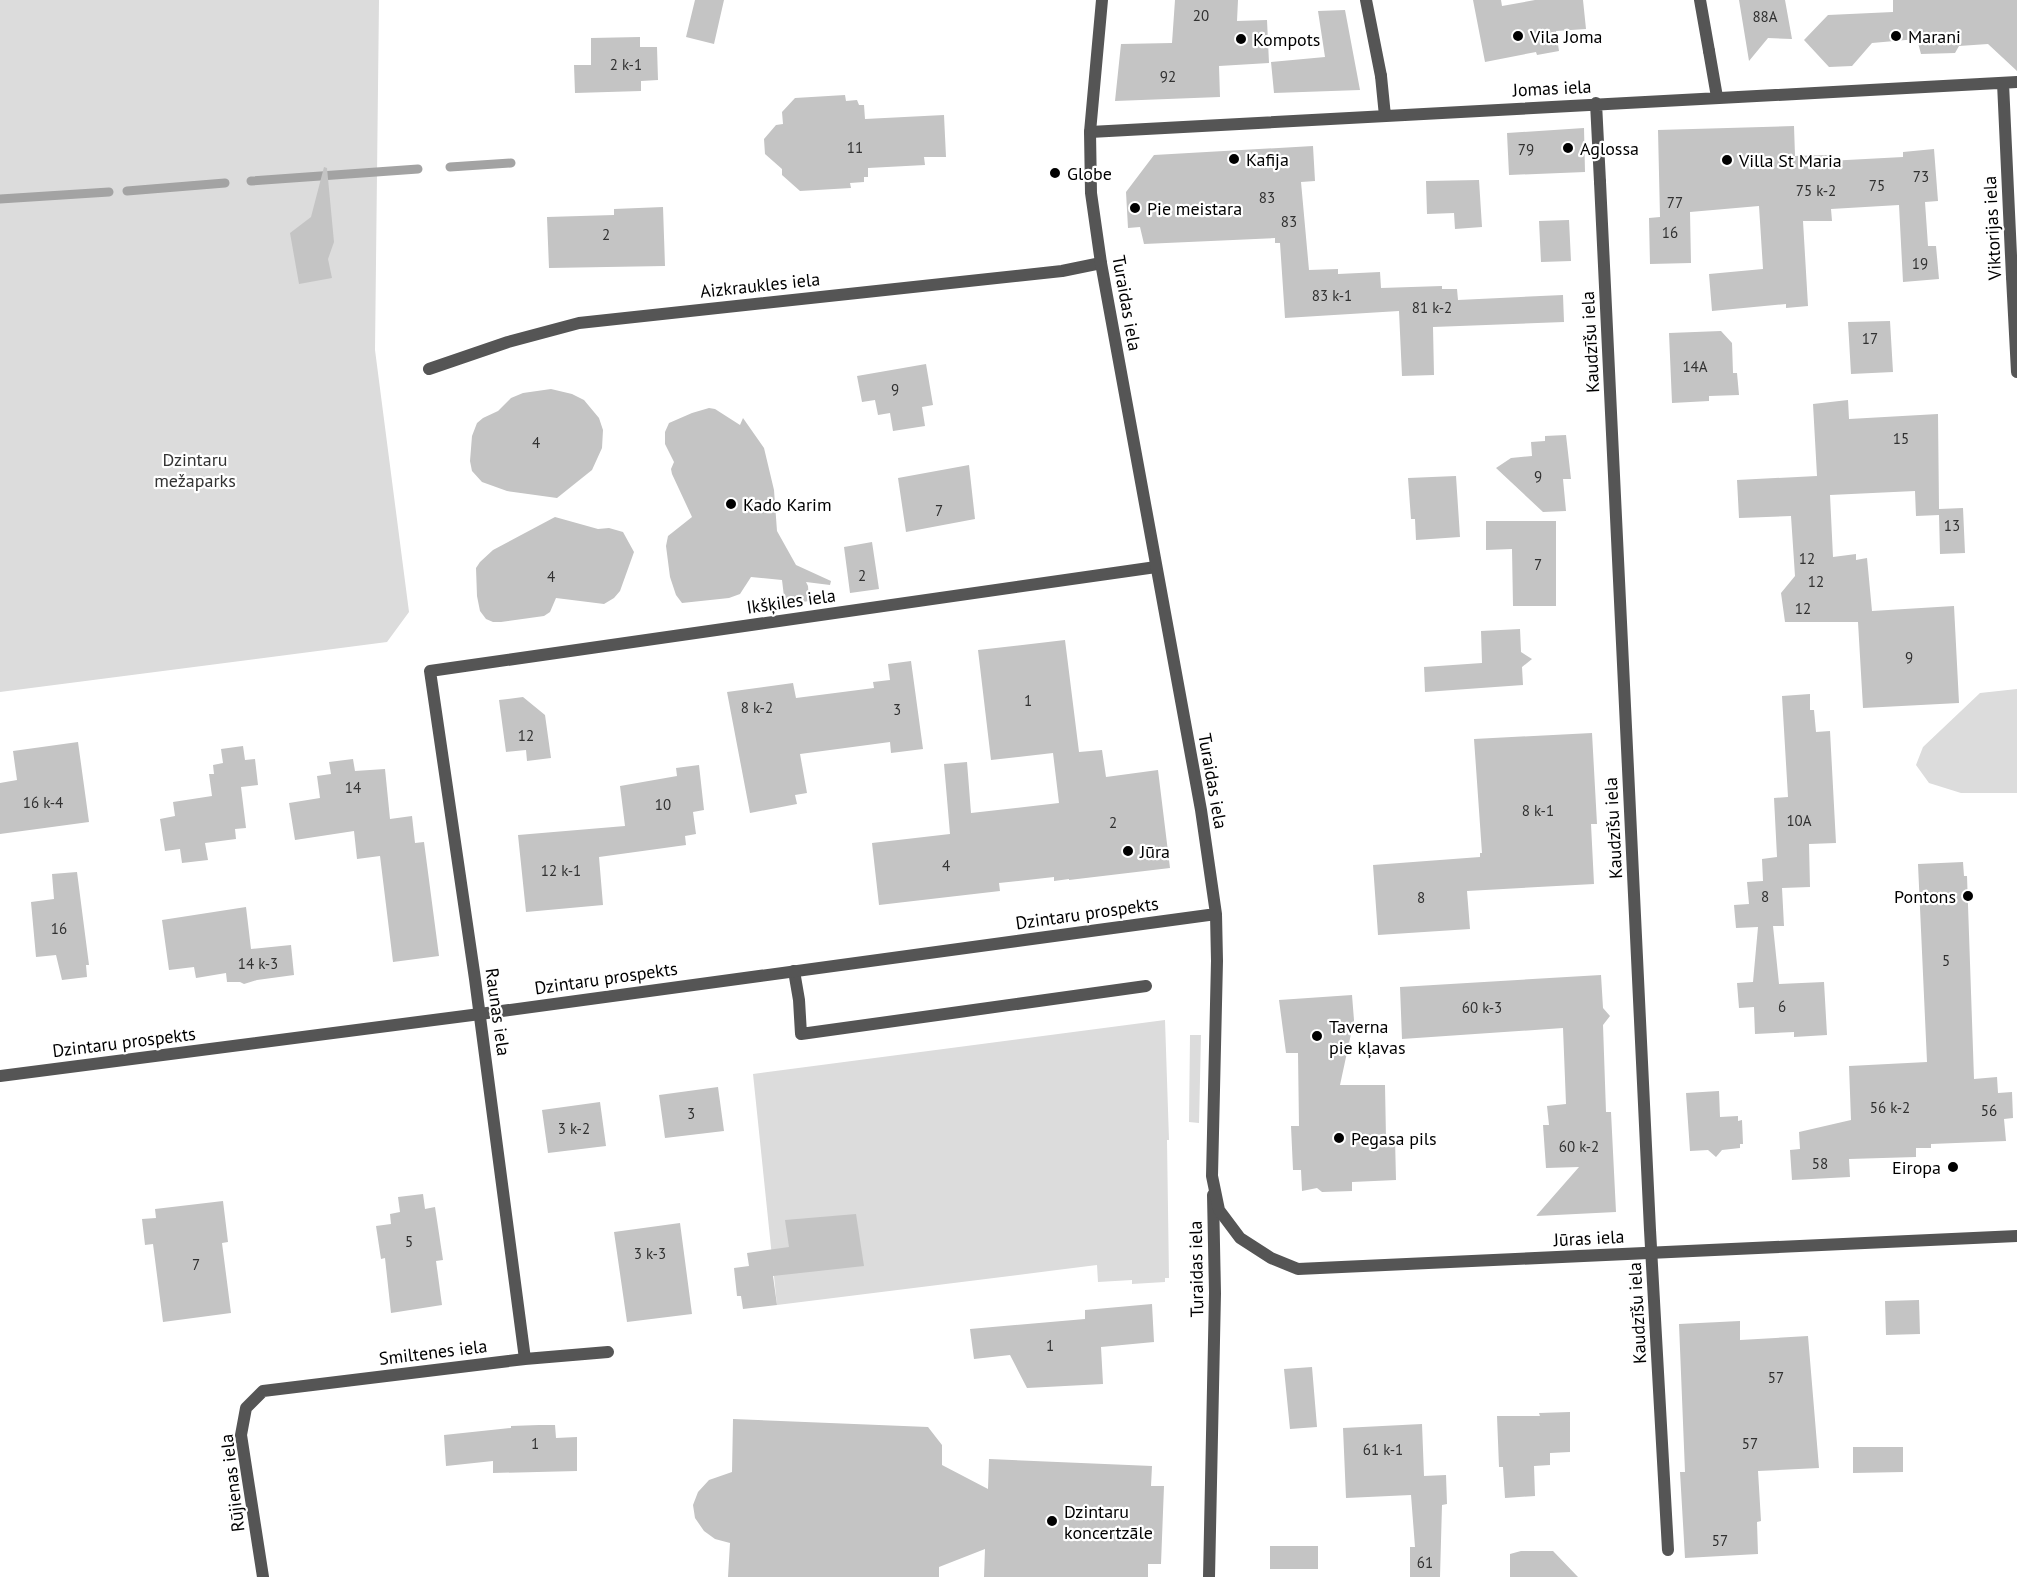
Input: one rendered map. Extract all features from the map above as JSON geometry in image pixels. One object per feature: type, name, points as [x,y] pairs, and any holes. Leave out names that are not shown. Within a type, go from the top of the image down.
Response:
[{"type":"street","name":"Turaidas iela","points":[[1102,0],[1090,132],[1091,193],[1101,263],[1201,810],[1216,914],[1212,1176],[1215,1293],[1209,1577]]},
{"type":"street","points":[[1366,0],[1381,76],[1385,116]]},
{"type":"street","points":[[1700,0],[1717,97]]},
{"type":"street","name":"Jomas iela","points":[[1090,132],[2017,82]]},
{"type":"street","name":"Viktorijas iela","points":[[2003,83],[2017,372]]},
{"type":"street","name":"Kaudzīšu iela","points":[[1596,103],[1668,1550]]},
{"type":"street","name":"Aizkraukles iela","points":[[429,369],[508,342],[579,323],[1062,271],[1101,263]]},
{"type":"street","name":"Ikšķiles iela","points":[[430,671],[1156,567]]},
{"type":"street","name":"Raunas iela","points":[[430,671],[480,1014],[525,1359]]},
{"type":"street","name":"Dzintaru prospekts","points":[[0,1076],[480,1014],[1216,914]]},
{"type":"street","points":[[794,970],[801,1034],[1146,986]]},
{"type":"street","name":"Jūras iela","points":[[1212,1176],[1219,1210],[1240,1238],[1270,1258],[1298,1269],[2017,1236]]},
{"type":"street","name":"Smiltenes iela","points":[[263,1391],[525,1359],[608,1352]]},
{"type":"street","name":"Rūjienas iela","points":[[263,1391],[246,1408],[241,1436],[263,1577]]},
{"type":"green space","name":"Dzintaru mežaparks","points":[[0,0],[379,0],[375,350],[409,612],[387,642],[0,692]]},
{"type":"green space","points":[[2017,689],[2017,793],[1961,793],[1929,783],[1916,765],[1923,747],[1980,693]]},
{"type":"green space","points":[[1165,1020],[1169,1140],[1167,1140],[1169,1278],[1165,1278],[1165,1282],[1132,1284],[1132,1280],[1098,1282],[1097,1265],[777,1305],[753,1074]]},
{"type":"green space","points":[[1190,1035],[1201,1035],[1199,1123],[1189,1122]]},
{"type":"building","points":[[695,0],[724,0],[714,44],[686,37]]},
{"type":"building","points":[[1175,0],[1238,0],[1237,21],[1267,20],[1269,63],[1219,66],[1220,97],[1115,101],[1121,44],[1172,43]]},
{"type":"building","name":"Vila Joma","points":[[1473,0],[1501,0],[1502,6],[1535,0],[1583,0],[1586,29],[1556,31],[1559,51],[1537,55],[1536,52],[1485,62]]},
{"type":"building","points":[[1739,0],[1785,0],[1792,39],[1768,38],[1749,61]]},
{"type":"building","points":[[1893,0],[2017,0],[2017,71],[1988,44],[1959,46],[1955,53],[1921,54],[1917,39],[1872,43],[1852,66],[1829,67],[1804,40],[1828,15],[1893,12]]},
{"type":"building","points":[[1345,10],[1360,90],[1274,93],[1271,62],[1325,57],[1318,11]]},
{"type":"building","points":[[640,37],[640,47],[657,47],[658,80],[641,81],[641,91],[575,93],[574,65],[591,65],[591,38]]},
{"type":"building","points":[[845,95],[846,101],[857,100],[859,105],[864,105],[865,119],[944,115],[946,157],[924,157],[925,165],[868,168],[868,177],[864,177],[864,182],[850,183],[851,188],[800,191],[782,175],[782,169],[765,154],[764,139],[776,125],[783,124],[782,112],[795,98]]},
{"type":"building","points":[[1794,126],[1795,156],[1828,155],[1828,161],[1903,157],[1903,152],[1934,149],[1938,201],[1925,202],[1928,246],[1936,246],[1939,279],[1903,282],[1899,205],[1831,209],[1832,221],[1803,221],[1808,306],[1786,308],[1786,304],[1712,311],[1709,274],[1763,269],[1759,206],[1690,212],[1691,263],[1650,264],[1649,218],[1660,217],[1658,130]]},
{"type":"building","points":[[1584,128],[1585,172],[1509,175],[1507,133]]},
{"type":"building","points":[[1313,146],[1315,181],[1301,182],[1309,270],[1338,269],[1338,274],[1380,272],[1381,288],[1442,286],[1442,289],[1457,289],[1458,300],[1563,295],[1564,322],[1433,327],[1434,375],[1402,376],[1399,311],[1285,318],[1280,243],[1275,243],[1275,238],[1144,244],[1140,227],[1128,228],[1126,192],[1154,155]]},
{"type":"building","points":[[324,167],[327,168],[334,242],[328,259],[332,278],[299,284],[290,233],[311,217]]},
{"type":"building","points":[[1479,180],[1482,227],[1455,229],[1454,213],[1427,214],[1426,181]]},
{"type":"building","points":[[663,207],[665,266],[549,268],[547,217],[614,215],[614,209]]},
{"type":"building","points":[[1569,220],[1571,261],[1541,262],[1539,221]]},
{"type":"building","points":[[1890,321],[1893,372],[1851,374],[1848,322]]},
{"type":"building","points":[[1721,331],[1732,343],[1733,373],[1737,373],[1739,395],[1709,396],[1709,401],[1672,403],[1669,333]]},
{"type":"building","points":[[926,364],[933,405],[922,407],[925,426],[893,431],[890,413],[878,415],[875,400],[862,402],[857,376]]},
{"type":"building","points":[[551,389],[572,394],[584,400],[599,418],[603,430],[602,448],[592,470],[557,498],[507,491],[482,482],[472,471],[470,461],[472,436],[477,423],[498,411],[511,398],[523,393]]},
{"type":"building","points":[[1848,400],[1849,419],[1938,414],[1939,509],[1963,508],[1965,553],[1940,554],[1939,515],[1916,516],[1915,491],[1830,495],[1833,557],[1856,554],[1856,560],[1867,558],[1872,611],[1954,606],[1959,703],[1863,708],[1858,622],[1785,622],[1781,593],[1795,576],[1791,516],[1739,518],[1737,480],[1817,476],[1813,404]]},
{"type":"building","name":"Kado Karim","points":[[709,408],[715,409],[740,425],[743,418],[764,448],[774,490],[777,531],[796,565],[831,581],[830,585],[806,582],[809,601],[785,605],[782,580],[751,577],[740,594],[729,598],[682,603],[676,595],[670,577],[666,546],[668,536],[692,517],[672,474],[671,469],[674,462],[665,444],[665,432],[669,423]]},
{"type":"building","points":[[1566,435],[1571,479],[1563,479],[1566,511],[1543,512],[1496,468],[1511,458],[1532,456],[1531,442],[1545,441],[1545,436]]},
{"type":"building","points":[[969,465],[975,519],[906,532],[898,478]]},
{"type":"building","points":[[1456,476],[1460,537],[1416,540],[1415,519],[1411,519],[1408,478]]},
{"type":"building","points":[[555,517],[598,529],[609,528],[623,532],[634,552],[620,591],[604,604],[556,598],[550,612],[544,616],[501,622],[486,619],[480,611],[477,596],[476,568],[480,562],[493,550]]},
{"type":"building","points":[[1486,521],[1556,521],[1556,606],[1513,606],[1512,549],[1486,550]]},
{"type":"building","points":[[872,542],[879,589],[850,593],[844,547]]},
{"type":"building","points":[[1520,629],[1521,652],[1532,659],[1522,667],[1523,685],[1425,692],[1424,667],[1482,663],[1481,631]]},
{"type":"building","points":[[1065,640],[1079,752],[1102,750],[1106,777],[1158,770],[1170,868],[1069,880],[1054,881],[1054,877],[999,883],[1000,891],[879,905],[872,843],[950,834],[944,764],[967,762],[971,813],[1059,803],[1053,753],[991,760],[978,650]]},
{"type":"building","points":[[911,661],[923,749],[891,753],[890,742],[800,754],[807,793],[795,795],[797,804],[750,813],[727,692],[793,683],[796,698],[874,688],[873,682],[890,680],[888,664]]},
{"type":"building","points":[[1810,694],[1810,710],[1814,710],[1816,732],[1830,731],[1836,843],[1809,844],[1810,887],[1782,888],[1784,926],[1773,926],[1779,984],[1824,982],[1827,1035],[1794,1037],[1794,1032],[1755,1034],[1754,1007],[1739,1008],[1737,983],[1753,982],[1758,927],[1736,928],[1734,905],[1749,904],[1747,882],[1763,881],[1762,859],[1777,857],[1774,798],[1788,797],[1782,696]]},
{"type":"building","points":[[523,697],[545,715],[551,758],[527,761],[526,750],[506,752],[499,700]]},
{"type":"building","points":[[1592,733],[1597,824],[1591,824],[1594,884],[1467,891],[1470,929],[1378,935],[1373,865],[1480,857],[1482,853],[1474,739]]},
{"type":"building","points":[[78,742],[89,822],[0,834],[0,783],[17,780],[13,751]]},
{"type":"building","points":[[243,746],[245,760],[255,759],[258,785],[241,787],[246,828],[235,829],[236,839],[205,843],[208,860],[182,863],[180,849],[165,851],[160,819],[175,816],[173,802],[212,796],[209,774],[214,774],[213,765],[223,763],[221,749]]},
{"type":"building","points":[[353,759],[355,771],[385,769],[390,819],[412,816],[415,843],[424,842],[439,956],[393,962],[380,856],[357,859],[354,831],[295,840],[289,803],[320,798],[317,776],[331,774],[329,762]]},
{"type":"building","points":[[699,765],[704,810],[693,812],[696,834],[685,836],[686,845],[599,857],[603,905],[526,912],[518,835],[625,826],[620,786],[677,776],[676,768]]},
{"type":"building","points":[[1963,862],[1964,876],[1967,876],[1974,1079],[1997,1077],[1998,1093],[2012,1092],[2013,1118],[2004,1119],[2006,1141],[1931,1144],[1931,1148],[1916,1148],[1916,1157],[1849,1159],[1850,1177],[1792,1180],[1790,1150],[1800,1149],[1799,1132],[1851,1120],[1849,1066],[1927,1062],[1918,864]]},
{"type":"building","points":[[77,872],[89,965],[86,965],[87,977],[62,980],[56,955],[36,957],[31,902],[54,899],[52,874]]},
{"type":"building","points":[[246,907],[251,949],[291,945],[294,975],[244,984],[227,982],[226,973],[196,978],[194,967],[169,970],[162,920]]},
{"type":"building","points":[[1601,975],[1603,1008],[1610,1016],[1603,1025],[1606,1112],[1611,1112],[1616,1212],[1536,1216],[1579,1167],[1546,1168],[1543,1125],[1549,1125],[1547,1106],[1566,1104],[1563,1028],[1402,1039],[1400,987]]},
{"type":"building","name":"Pegasa pils","points":[[1352,995],[1354,1020],[1340,1085],[1385,1085],[1386,1139],[1395,1138],[1396,1180],[1352,1182],[1352,1191],[1322,1192],[1317,1188],[1302,1191],[1301,1170],[1293,1170],[1291,1126],[1299,1126],[1298,1053],[1286,1053],[1279,1000]]},
{"type":"building","points":[[718,1087],[724,1131],[665,1138],[659,1095]]},
{"type":"building","points":[[1719,1091],[1720,1117],[1738,1116],[1738,1121],[1742,1120],[1743,1144],[1740,1144],[1740,1148],[1722,1150],[1716,1157],[1708,1150],[1690,1151],[1686,1093]]},
{"type":"building","points":[[600,1102],[606,1146],[548,1153],[542,1110]]},
{"type":"building","points":[[423,1194],[425,1209],[435,1207],[443,1260],[436,1261],[442,1305],[391,1313],[385,1258],[381,1259],[376,1226],[391,1224],[390,1214],[400,1212],[398,1197]]},
{"type":"building","points":[[223,1201],[228,1242],[222,1243],[231,1313],[163,1322],[153,1244],[145,1245],[142,1219],[156,1218],[155,1209]]},
{"type":"building","points":[[856,1214],[864,1266],[773,1276],[777,1305],[743,1309],[741,1296],[737,1296],[734,1268],[749,1266],[747,1253],[789,1247],[785,1220]]},
{"type":"building","points":[[680,1223],[692,1314],[627,1322],[614,1232]]},
{"type":"building","points":[[1919,1300],[1920,1334],[1886,1335],[1885,1301]]},
{"type":"building","points":[[1152,1304],[1154,1342],[1101,1347],[1103,1384],[1027,1388],[1010,1355],[974,1359],[970,1329],[1085,1319],[1085,1310]]},
{"type":"building","points":[[1740,1321],[1740,1340],[1808,1336],[1819,1468],[1758,1471],[1761,1521],[1757,1522],[1758,1554],[1685,1558],[1680,1472],[1685,1472],[1679,1324]]},
{"type":"building","points":[[1312,1367],[1317,1427],[1290,1429],[1284,1369]]},
{"type":"building","points":[[1570,1412],[1570,1452],[1550,1453],[1550,1465],[1534,1466],[1535,1496],[1505,1498],[1503,1467],[1499,1467],[1497,1416],[1540,1416],[1539,1413]]},
{"type":"building","points":[[733,1419],[928,1427],[942,1445],[942,1465],[988,1489],[989,1459],[1152,1466],[1151,1486],[1164,1486],[1161,1564],[1148,1564],[1148,1577],[984,1577],[985,1549],[939,1567],[939,1577],[728,1577],[730,1543],[715,1539],[704,1531],[695,1518],[693,1505],[698,1492],[709,1480],[732,1472]]},
{"type":"building","points":[[1422,1424],[1424,1476],[1446,1475],[1447,1504],[1442,1505],[1440,1577],[1410,1577],[1410,1547],[1415,1547],[1411,1495],[1346,1498],[1343,1428]]},
{"type":"building","points":[[555,1425],[556,1438],[577,1437],[577,1471],[493,1473],[493,1461],[446,1466],[444,1435],[511,1428],[511,1426]]},
{"type":"building","points":[[1853,1447],[1903,1447],[1903,1472],[1853,1473]]},
{"type":"building","points":[[1270,1546],[1318,1546],[1318,1569],[1270,1569]]},
{"type":"building","points":[[1521,1551],[1553,1551],[1578,1577],[1510,1577],[1510,1554]]},
{"type":"waterway","points":[[450,167],[511,163]]},
{"type":"waterway","points":[[251,181],[418,169]]},
{"type":"waterway","points":[[127,191],[225,183]]},
{"type":"waterway","points":[[0,199],[109,192]]},
{"type":"place","name":"Vila Joma","points":[[1518,36]]},
{"type":"place","name":"Marani","points":[[1896,36]]},
{"type":"place","name":"Kompots","points":[[1241,39]]},
{"type":"place","name":"Aglossa","points":[[1568,148]]},
{"type":"place","name":"Kafija","points":[[1234,159]]},
{"type":"place","name":"Villa St Maria","points":[[1727,160]]},
{"type":"place","name":"Globe","points":[[1055,173]]},
{"type":"place","name":"Pie meistara","points":[[1135,208]]},
{"type":"place","name":"Kado Karim","points":[[731,504]]},
{"type":"place","name":"Jūra","points":[[1128,851]]},
{"type":"place","name":"Pontons","points":[[1968,896]]},
{"type":"place","name":"Taverna pie kļavas","points":[[1317,1036]]},
{"type":"place","name":"Pegasa pils","points":[[1339,1138]]},
{"type":"place","name":"Eiropa","points":[[1953,1167]]},
{"type":"place","name":"Dzintaru koncertzāle","points":[[1052,1521]]}]
